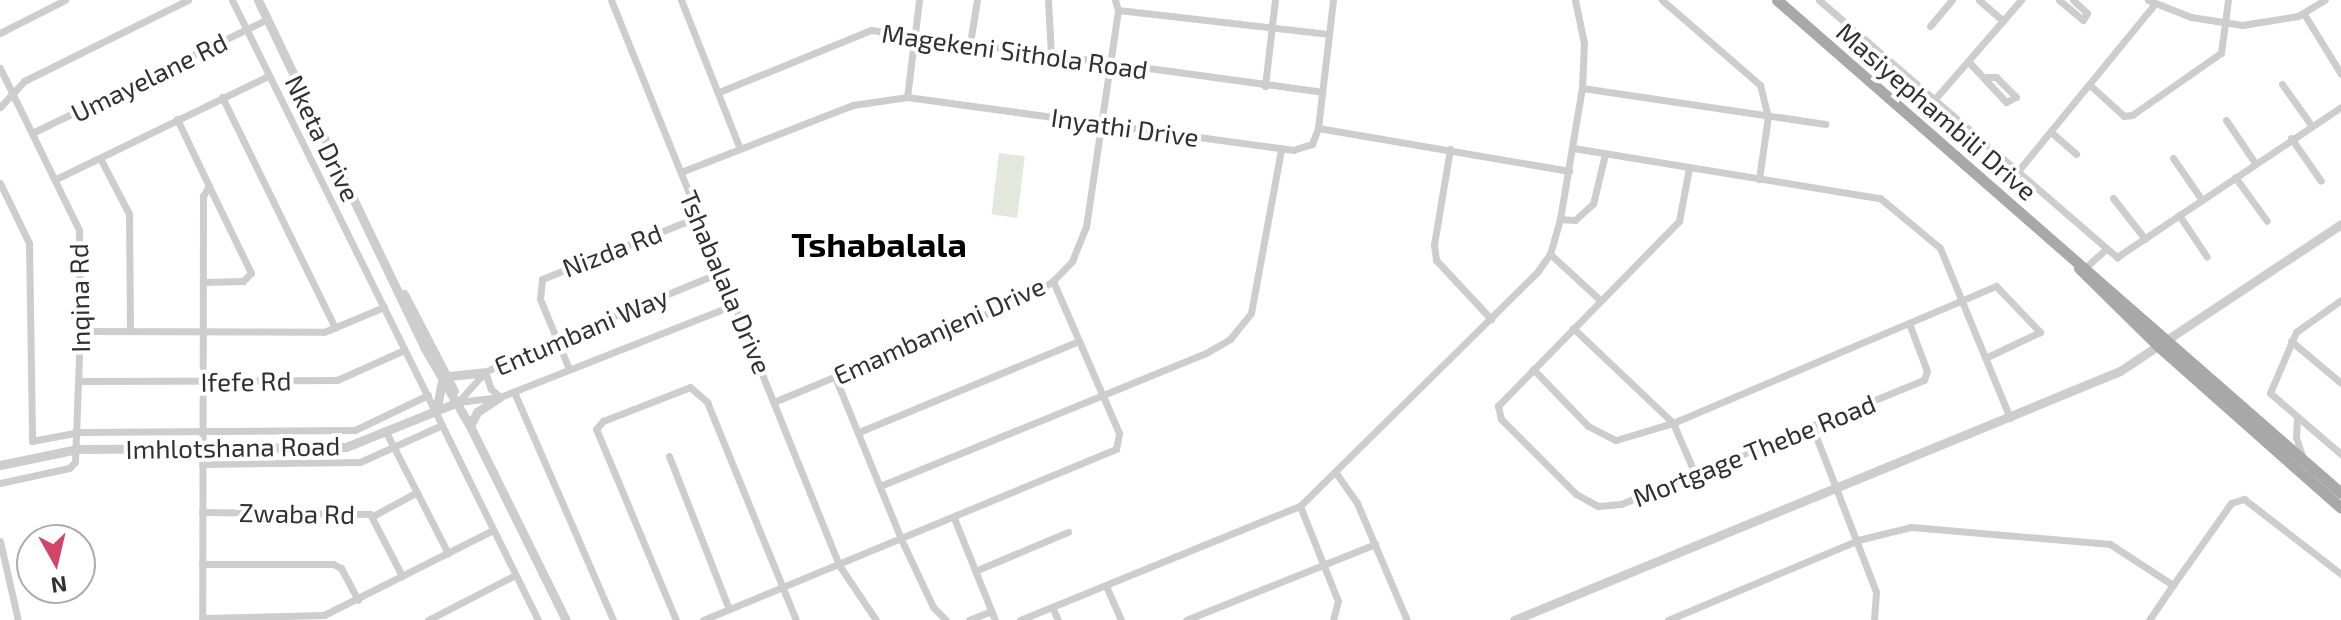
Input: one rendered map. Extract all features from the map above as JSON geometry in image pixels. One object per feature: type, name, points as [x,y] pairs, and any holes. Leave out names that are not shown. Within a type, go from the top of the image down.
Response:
[{"type":"main road","name":"Masiyephambili Drive","points":[[1777,0],[2069,255],[2341,508]]},
{"type":"main road","name":"Masiyephambili Drive","points":[[2069,255],[2087,266],[2162,344],[2341,493]]},
{"type":"street","points":[[0,33],[65,0]]},
{"type":"street","points":[[0,107],[12,92],[188,0]]},
{"type":"street","points":[[232,0],[538,620]]},
{"type":"street","name":"Nketa Drive","points":[[258,0],[391,275],[446,377],[566,620]]},
{"type":"street","name":"Tshabalala Drive","points":[[611,0],[776,401],[839,565],[876,620]]},
{"type":"street","points":[[681,0],[740,149]]},
{"type":"street","points":[[907,97],[919,0]]},
{"type":"street","points":[[970,43],[977,0]]},
{"type":"street","points":[[1048,0],[1051,55]]},
{"type":"street","name":"Emambanjeni Drive","points":[[776,401],[1053,281],[1072,261],[1083,236],[1102,123],[1118,10],[1115,0]]},
{"type":"street","points":[[1265,86],[1275,0]]},
{"type":"street","points":[[1333,0],[1318,128],[1569,171]]},
{"type":"street","points":[[1020,620],[1300,506],[1491,319],[1550,254],[1560,219],[1582,88],[1584,43],[1575,0]]},
{"type":"street","points":[[1662,0],[1760,85],[1768,116],[1759,179]]},
{"type":"street","points":[[1819,0],[2119,257],[2341,107]]},
{"type":"street","points":[[1930,26],[1952,0]]},
{"type":"street","points":[[1979,0],[2003,21]]},
{"type":"street","points":[[1934,100],[2021,0]]},
{"type":"street","points":[[2059,0],[2083,20],[2087,13],[2073,0]]},
{"type":"street","points":[[2092,87],[2129,116],[2221,53],[2228,0]]},
{"type":"street","points":[[2018,171],[2092,87],[2151,3],[2226,24],[2304,14],[2325,0]]},
{"type":"street","points":[[1118,10],[1328,34]]},
{"type":"street","points":[[2304,14],[2341,74]]},
{"type":"street","name":"Umayelane Rd","points":[[32,133],[266,20]]},
{"type":"street","name":"Magekeni Sithola Road","points":[[719,92],[871,30],[1322,92]]},
{"type":"street","points":[[1968,61],[1987,77]]},
{"type":"street","name":"Inqina Rd","points":[[0,68],[56,179],[79,233],[77,449]]},
{"type":"street","points":[[56,179],[268,76]]},
{"type":"street","points":[[2282,84],[2311,125]]},
{"type":"street","points":[[1582,88],[1825,124]]},
{"type":"street","points":[[222,97],[335,328]]},
{"type":"street","name":"Inyathi Drive","points":[[681,172],[853,105],[907,97],[1281,149],[1309,147],[1318,128]]},
{"type":"street","points":[[177,119],[209,186],[218,196],[251,273],[243,281],[203,282]]},
{"type":"street","points":[[2226,120],[2255,163]]},
{"type":"street","points":[[2052,133],[2076,154]]},
{"type":"street","points":[[2291,138],[2321,181]]},
{"type":"street","points":[[1573,148],[1880,198],[1940,248],[2010,418]]},
{"type":"street","points":[[880,486],[1219,348],[1244,323],[1258,285],[1281,149]]},
{"type":"street","points":[[1450,149],[1434,245],[1436,260],[1491,319]]},
{"type":"street","points":[[1560,219],[1575,220],[1593,204],[1605,154]]},
{"type":"street","points":[[100,158],[129,214],[130,331]]},
{"type":"street","points":[[2173,158],[2202,200]]},
{"type":"street","name":"Mortgage Thebe Road","points":[[1689,168],[1679,221],[1599,299],[1498,406],[1498,415],[1586,501],[1621,504],[1924,380],[1927,371],[1910,326]]},
{"type":"street","points":[[2235,177],[2267,221]]},
{"type":"street","points":[[0,183],[29,243],[32,441],[79,432],[355,430],[428,395]]},
{"type":"street","points":[[209,186],[203,196],[202,619],[310,619],[358,600],[493,530]]},
{"type":"street","points":[[2113,198],[2145,239]]},
{"type":"street","points":[[2179,215],[2207,257]]},
{"type":"street","name":"Nizda Rd","points":[[556,338],[540,299],[542,279],[698,217]]},
{"type":"street","points":[[1514,620],[1536,616],[2120,371],[2341,224]]},
{"type":"street","points":[[2087,266],[2106,249]]},
{"type":"street","points":[[1550,254],[1599,299]]},
{"type":"street","name":"Entumbani Way","points":[[458,402],[485,372],[556,338],[721,272]]},
{"type":"street","points":[[703,620],[1116,449],[1120,438],[1053,281]]},
{"type":"street","points":[[1533,369],[1606,439],[1625,440],[1910,326],[1996,286],[2039,328],[2038,335],[1987,357]]},
{"type":"street","name":"Entumbani Way","points":[[458,402],[500,397],[734,305]]},
{"type":"street","points":[[2339,305],[2298,330],[2270,393],[2341,454]]},
{"type":"street","points":[[80,331],[335,328],[384,307]]},
{"type":"street","points":[[1573,328],[1673,423],[1695,474]]},
{"type":"street","points":[[556,338],[569,369]]},
{"type":"street","points":[[859,432],[1079,341]]},
{"type":"street","points":[[2291,341],[2341,383]]},
{"type":"street","name":"Ifefe Rd","points":[[80,381],[347,379],[404,350]]},
{"type":"street","points":[[436,412],[446,377],[485,372],[491,389],[500,397],[477,412],[470,426]]},
{"type":"street","points":[[835,377],[901,539],[933,607],[946,620]]},
{"type":"street","points":[[676,620],[596,435],[603,421],[680,388],[698,389],[707,402],[796,620]]},
{"type":"street","points":[[514,392],[613,620]]},
{"type":"street","name":"Imhlotshana Road","points":[[0,465],[77,449],[346,447],[387,434],[458,402]]},
{"type":"street","points":[[2297,418],[2296,437],[2305,453],[2304,462]]},
{"type":"street","points":[[202,464],[355,462],[395,448],[442,425]]},
{"type":"street","points":[[1812,426],[1876,592],[1874,620]]},
{"type":"street","points":[[387,434],[448,553]]},
{"type":"street","points":[[0,483],[69,468],[77,449]]},
{"type":"street","points":[[669,456],[729,609]]},
{"type":"street","points":[[1336,473],[1353,494],[1407,620]]},
{"type":"street","points":[[373,516],[417,492]]},
{"type":"street","points":[[2149,620],[2231,503],[2244,499],[2341,574]]},
{"type":"street","points":[[1300,506],[1340,608],[1333,620]]},
{"type":"street","name":"Zwaba Rd","points":[[202,512],[373,516],[402,576]]},
{"type":"street","points":[[954,518],[995,620]]},
{"type":"street","points":[[1668,620],[1858,540],[1935,526],[2100,541],[2119,547],[2173,585]]},
{"type":"street","points":[[975,571],[1068,532]]},
{"type":"street","points":[[0,541],[18,620]]},
{"type":"street","points":[[1186,620],[1375,544]]},
{"type":"street","points":[[202,564],[333,564],[341,568],[358,600]]},
{"type":"street","points":[[428,620],[515,575]]},
{"type":"street","points":[[1106,586],[1121,620]]},
{"type":"street","points":[[1052,607],[1058,620]]},
{"type":"street","points":[[969,620],[991,611]]},
{"type":"shaded area","points":[[999,153],[1025,156],[1017,218],[991,215]]},
{"type":"district","name":"Tshabalala","points":[[879,244]]}]
